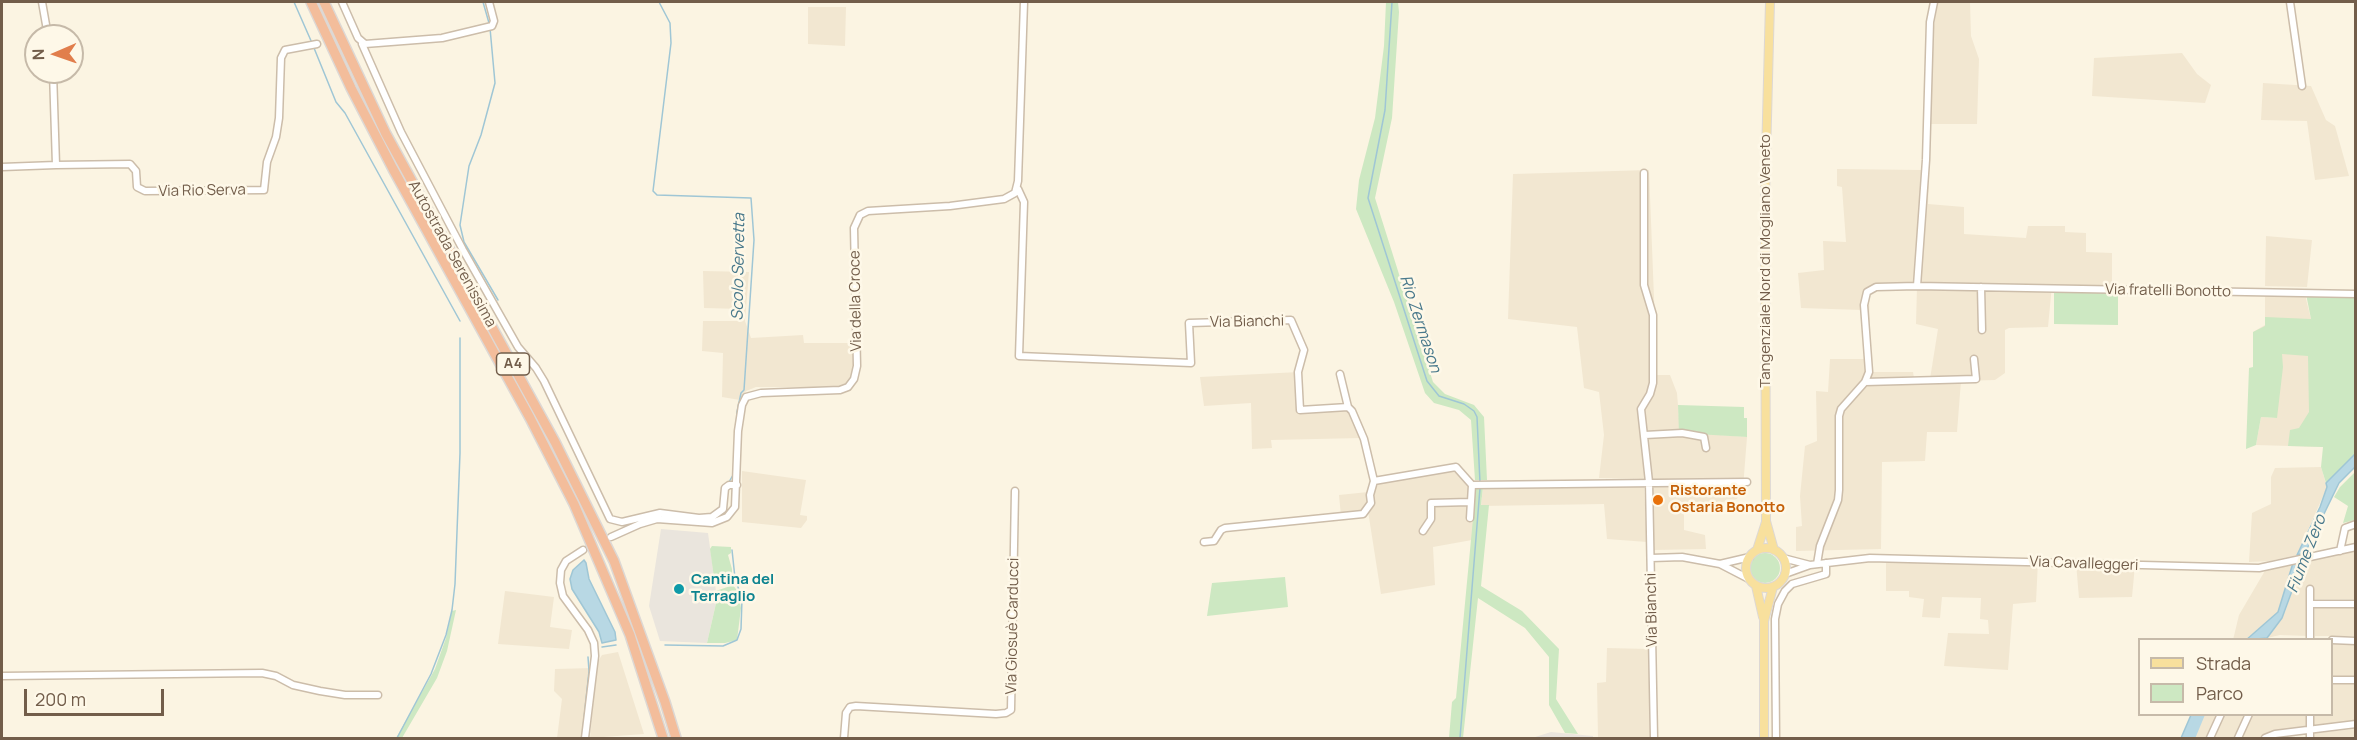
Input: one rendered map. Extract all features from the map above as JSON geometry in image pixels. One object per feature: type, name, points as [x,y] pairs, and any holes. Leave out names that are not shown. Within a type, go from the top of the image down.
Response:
[{"type":"highway","name":"Autostrada Serenissima","points":[[311,2],[351,88],[393,169],[530,418],[574,504],[630,635],[663,738]]},
{"type":"highway","name":"Autostrada Serenissima","points":[[324,2],[386,134],[550,432],[614,561],[676,738]]},
{"type":"main road","name":"Tangenziale Nord di Mogliano Veneto","points":[[1766,521],[1765,196],[1770,2]]},
{"type":"main road","points":[[1766,521],[1774,550]]},
{"type":"main road","points":[[1764,738],[1764,621],[1756,586],[1749,579],[1746,570],[1750,557],[1757,550],[1766,521]]},
{"type":"main road","points":[[1756,586],[1773,587],[1782,580],[1785,574],[1783,558],[1774,550],[1765,548],[1757,550]]},
{"type":"main road","points":[[1764,621],[1773,587]]},
{"type":"street","points":[[42,2],[46,24]]},
{"type":"street","points":[[342,2],[401,132],[463,250],[518,347],[544,381],[610,519],[622,522],[660,513],[699,518],[712,517],[723,509],[725,488],[729,485],[737,485]]},
{"type":"street","points":[[362,44],[442,38],[489,27],[494,21],[489,2]]},
{"type":"street","points":[[1018,189],[1024,2]]},
{"type":"street","points":[[1917,286],[1926,160],[1930,22],[1934,2]]},
{"type":"street","points":[[2290,2],[2302,86]]},
{"type":"street","name":"Via Rio Serva","points":[[56,165],[130,164],[136,171],[137,187],[145,191],[264,190],[267,162],[276,137],[279,118],[281,58],[285,50],[314,45]]},
{"type":"street","points":[[2,167],[56,165],[53,84]]},
{"type":"street","name":"Via Bianchi","points":[[1644,172],[1644,285],[1653,315],[1653,383],[1650,394],[1641,406],[1649,482],[1654,738]]},
{"type":"street","name":"Via Bianchi","points":[[1018,189],[1024,202],[1019,356],[1191,363],[1189,323],[1291,320],[1304,350],[1297,382],[1300,410],[1348,407]]},
{"type":"street","name":"Via della Croce","points":[[611,537],[657,519],[712,524],[727,517],[735,507],[738,431],[742,405],[746,397],[760,393],[840,390],[848,387],[854,379],[857,366],[854,228],[860,215],[868,211],[950,206],[1004,199],[1018,189]]},
{"type":"street","name":"Via fratelli Bonotto","points":[[1865,382],[1869,372],[1864,304],[1867,292],[1876,287],[2355,294]]},
{"type":"street","points":[[1981,287],[1982,330]]},
{"type":"street","points":[[1814,565],[1838,500],[1841,409],[1865,382],[1976,380],[1974,359]]},
{"type":"street","points":[[1204,542],[1214,541],[1225,528],[1363,514],[1371,503],[1370,495],[1374,481],[1364,439],[1348,407],[1340,374]]},
{"type":"street","points":[[1644,435],[1682,433],[1704,437],[1706,448]]},
{"type":"street","points":[[1374,481],[1456,467],[1473,485],[1747,482]]},
{"type":"street","points":[[1470,518],[1473,485]]},
{"type":"street","name":"Via Giosuè Carducci","points":[[844,738],[846,713],[850,707],[856,705],[996,714],[1011,710],[1014,491]]},
{"type":"street","points":[[1423,531],[1431,519],[1431,503],[1470,502]]},
{"type":"street","points":[[2340,551],[2345,528],[2355,524]]},
{"type":"street","name":"Via Cavalleggeri","points":[[1814,565],[1870,558],[2244,569],[2273,567],[2355,547]]},
{"type":"street","points":[[583,550],[566,561],[561,570],[560,583],[564,596],[588,630],[594,643],[595,656],[585,738]]},
{"type":"street","points":[[1650,558],[1682,557],[1720,564],[1749,579]]},
{"type":"street","points":[[1720,564],[1750,557]]},
{"type":"street","points":[[1783,558],[1814,565]]},
{"type":"street","points":[[1776,738],[1775,619],[1778,604],[1792,584],[1826,574],[1826,563]]},
{"type":"street","points":[[1785,574],[1814,565]]},
{"type":"street","points":[[2310,589],[2310,638]]},
{"type":"street","points":[[2310,604],[2355,604]]},
{"type":"street","points":[[2333,640],[2355,641]]},
{"type":"street","points":[[2,676],[262,673],[276,676],[293,685],[321,691],[345,695],[378,695]]},
{"type":"street","points":[[2333,680],[2355,680]]},
{"type":"street","points":[[2210,738],[2220,716]]},
{"type":"street","points":[[2238,738],[2248,716]]},
{"type":"street","points":[[2310,716],[2310,738]]},
{"type":"street","points":[[2265,738],[2275,734],[2355,724]]},
{"type":"shaded area","points":[[1938,2],[1970,2],[1971,36],[1979,59],[1977,124],[1930,124],[1932,38]]},
{"type":"shaded area","points":[[808,7],[846,7],[845,46],[808,44]]},
{"type":"shaded area","points":[[2182,53],[2197,74],[2211,85],[2205,103],[2092,96],[2094,58]]},
{"type":"shaded area","points":[[2263,83],[2311,86],[2326,120],[2335,126],[2349,176],[2315,180],[2307,121],[2261,120]]},
{"type":"shaded area","points":[[1837,169],[1922,170],[1929,174],[1928,204],[1964,207],[1964,234],[2026,238],[2028,226],[2065,226],[2065,232],[2086,233],[2086,252],[2112,253],[2112,287],[2052,285],[2048,327],[2005,330],[2005,373],[1995,380],[1961,381],[1957,432],[1927,432],[1925,461],[1882,462],[1881,549],[1796,551],[1796,527],[1802,526],[1800,496],[1805,446],[1817,441],[1816,391],[1828,392],[1830,359],[1864,359],[1862,310],[1801,308],[1798,273],[1824,270],[1823,241],[1846,242],[1842,187],[1837,186]],"holes":[[[1917,287],[1916,324],[1938,329],[1930,379],[1914,378],[1913,372],[1871,372],[1869,295],[1871,291]]]},
{"type":"shaded area","points":[[1649,170],[1657,375],[1670,375],[1677,393],[1680,432],[1747,437],[1743,488],[1737,499],[1684,510],[1684,530],[1705,535],[1706,549],[1654,550],[1651,482],[1647,479],[1599,478],[1604,435],[1599,392],[1584,388],[1577,327],[1508,319],[1513,174]]},
{"type":"shaded area","points":[[2266,236],[2312,240],[2307,287],[2265,286]]},
{"type":"shaded area","points":[[703,271],[749,272],[745,321],[751,338],[803,335],[804,343],[854,343],[853,372],[848,384],[835,387],[756,387],[746,391],[740,400],[722,397],[723,353],[702,351],[703,321],[742,321],[742,309],[704,308]]},
{"type":"shaded area","points":[[2265,293],[2306,294],[2313,327],[2323,447],[2256,445],[2261,417],[2277,418],[2253,332],[2265,325]]},
{"type":"shaded area","points":[[1299,372],[1300,409],[1350,408],[1361,438],[1271,440],[1272,448],[1252,449],[1251,403],[1204,406],[1200,377]]},
{"type":"shaded area","points":[[2321,467],[2327,487],[2297,555],[2270,561],[2249,562],[2252,513],[2271,504],[2271,477],[2275,468]]},
{"type":"shaded area","points":[[1455,469],[1476,487],[1472,540],[1433,547],[1435,585],[1381,594],[1368,511],[1341,516],[1339,495],[1368,492],[1370,480],[1378,482]]},
{"type":"shaded area","points":[[742,471],[806,480],[800,515],[807,516],[807,520],[801,528],[742,522]]},
{"type":"shaded area","points":[[1644,486],[1647,542],[1607,539],[1604,504],[1481,506],[1483,487]]},
{"type":"shaded area","points":[[661,529],[708,533],[717,599],[707,643],[660,641],[649,606]]},
{"type":"shaded area","points":[[2355,548],[2355,599],[2312,599],[2308,636],[2280,635],[2267,638],[2285,612],[2303,561]]},
{"type":"shaded area","points":[[1886,556],[2038,561],[2036,602],[2013,604],[2008,670],[1944,666],[1948,633],[1989,634],[1988,620],[1980,619],[1981,598],[1942,597],[1940,618],[1922,617],[1924,599],[1909,597],[1909,591],[1886,591]]},
{"type":"shaded area","points":[[2076,563],[2135,565],[2132,597],[2079,598]]},
{"type":"shaded area","points":[[2293,563],[2278,612],[2247,638],[2233,638],[2239,615],[2266,569]]},
{"type":"shaded area","points":[[505,591],[554,597],[550,627],[572,630],[569,649],[498,644]]},
{"type":"shaded area","points":[[2315,606],[2355,606],[2355,636],[2315,636]]},
{"type":"shaded area","points":[[2333,643],[2355,643],[2355,721],[2314,727],[2314,716],[2333,716]]},
{"type":"shaded area","points":[[1607,648],[1649,649],[1651,738],[1598,738],[1597,683],[1606,682]]},
{"type":"shaded area","points":[[618,652],[644,734],[590,738],[597,663],[602,655]]},
{"type":"shaded area","points":[[593,668],[586,738],[557,738],[562,699],[554,691],[555,669]]},
{"type":"shaded area","points":[[2201,716],[2220,716],[2209,738],[2190,738]]},
{"type":"shaded area","points":[[2224,716],[2307,716],[2307,728],[2292,729],[2260,738],[2213,738]]},
{"type":"shaded area","points":[[2355,729],[2355,738],[2314,738],[2315,733]]},
{"type":"shaded area","points":[[1551,732],[1593,736],[1593,738],[1532,738]]},
{"type":"green space","points":[[1386,2],[1398,2],[1399,12],[1392,118],[1375,198],[1433,382],[1445,394],[1474,405],[1484,417],[1487,480],[1475,480],[1471,420],[1459,410],[1434,403],[1425,393],[1394,302],[1356,209],[1359,180],[1375,118],[1384,46]]},
{"type":"green space","points":[[2054,293],[2118,293],[2118,325],[2054,324]]},
{"type":"green space","points":[[2306,294],[2355,295],[2355,454],[2326,483],[2321,467],[2323,447],[2288,446],[2290,430],[2299,428],[2309,412],[2308,356],[2282,354],[2283,367],[2277,418],[2261,417],[2256,445],[2246,449],[2249,368],[2253,367],[2253,332],[2265,326],[2265,317],[2311,319]]},
{"type":"green space","points":[[1678,405],[1744,407],[1744,418],[1747,418],[1747,437],[1679,433]]},
{"type":"green space","points":[[2355,472],[2355,520],[2343,523],[2348,506],[2334,497],[2340,487]]},
{"type":"green space","points":[[1476,487],[1483,487],[1481,505],[1489,505],[1481,586],[1522,611],[1559,649],[1556,699],[1578,734],[1565,733],[1549,705],[1549,657],[1525,628],[1478,598],[1463,738],[1449,738],[1452,702],[1456,698]]},
{"type":"green space","points":[[712,546],[731,547],[731,553],[728,555],[732,579],[715,585],[710,549]]},
{"type":"green space","points":[[1765,553],[1776,557],[1780,568],[1776,579],[1765,583],[1754,579],[1750,568],[1754,557]]},
{"type":"green space","points":[[1285,577],[1288,607],[1207,616],[1212,583]]},
{"type":"green space","points":[[733,585],[738,592],[741,608],[737,640],[707,643],[717,599],[716,591]]},
{"type":"green space","points":[[456,610],[447,651],[437,678],[402,738],[396,738],[435,669],[446,638],[452,611]]},
{"type":"water","points":[[2355,454],[2355,467],[2339,483],[2305,553],[2297,555],[2320,507],[2327,487],[2326,483]]},
{"type":"water","points":[[584,560],[589,579],[615,632],[616,640],[602,643],[599,632],[572,589],[570,579],[573,570]]},
{"type":"water","points":[[2303,561],[2282,618],[2267,638],[2248,638],[2278,612],[2293,563]]},
{"type":"water","points":[[2191,716],[2201,716],[2190,738],[2181,738]]},
{"type":"waterway","points":[[294,2],[312,43]]},
{"type":"waterway","points":[[483,2],[489,23]]},
{"type":"waterway","name":"Scolo Servetta","points":[[659,2],[670,23],[671,43],[653,191],[657,195],[751,198],[754,240],[744,390],[741,393],[737,412],[734,467]]},
{"type":"waterway","name":"Rio Zermason","points":[[1392,2],[1385,110],[1368,198],[1427,381],[1439,396],[1464,404],[1474,411],[1477,417],[1480,483]]},
{"type":"waterway","points":[[490,28],[495,83],[481,135],[469,166],[460,225],[464,242],[498,300]]},
{"type":"waterway","points":[[314,48],[336,102],[345,113],[460,321]]},
{"type":"waterway","points":[[397,738],[431,674],[446,635],[452,610],[460,453],[460,338]]},
{"type":"waterway","name":"Scolo Servetta","points":[[729,482],[733,475]]},
{"type":"waterway","name":"Rio Zermason","points":[[1460,738],[1480,488]]},
{"type":"waterway","name":"Scolo Servetta","points":[[665,645],[723,646],[737,640],[741,629],[742,599],[735,578],[732,550]]},
{"type":"waterway","name":"Scolo Servetta","points":[[602,647],[616,645]]},
{"type":"waterway","name":"Scolo Servetta","points":[[582,738],[589,671],[588,657]]},
{"type":"waterway","name":"Fiume Zero","points":[[2191,738],[2200,716]]},
{"type":"tunnel","points":[[583,550],[611,537]]},
{"type":"place","name":"Ristorante Ostaria Bonotto","points":[[1658,500]]},
{"type":"place","name":"Cantina del Terraglio","points":[[679,589]]}]
